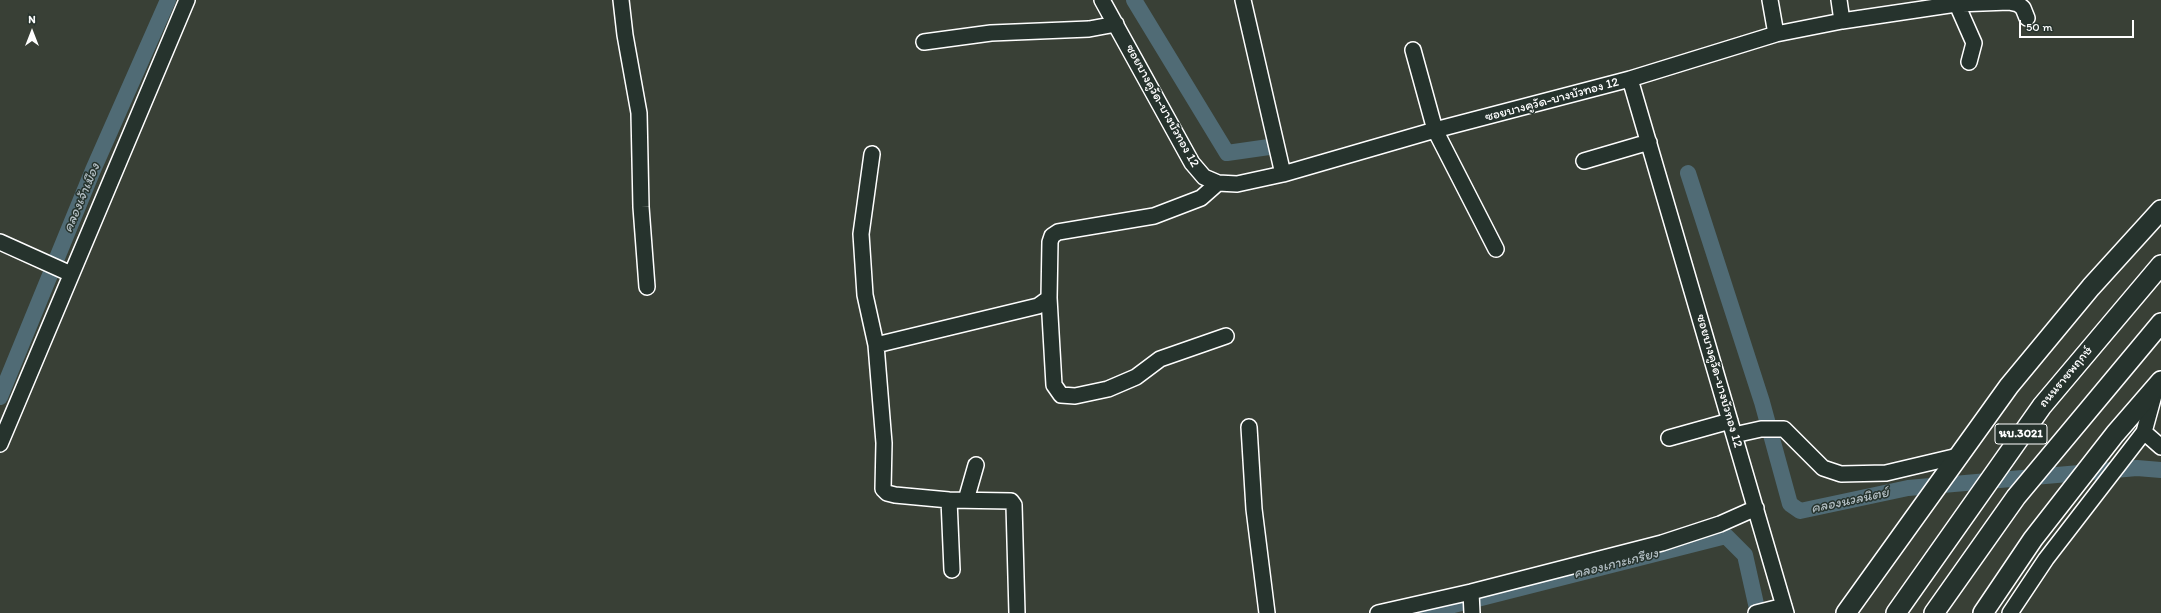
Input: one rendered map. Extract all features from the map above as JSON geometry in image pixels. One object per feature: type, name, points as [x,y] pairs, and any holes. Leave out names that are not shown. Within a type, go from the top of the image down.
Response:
[{"type":"main road","points":[[1846,613],[2009,386],[2091,287],[2161,210]]},
{"type":"main road","name":"ถนนราชพฤกษ์","points":[[1896,613],[1909,591],[2042,406],[2161,265]]},
{"type":"main road","name":"นบ.3021","points":[[1934,613],[2016,497],[2161,323]]},
{"type":"main road","points":[[1983,613],[2033,539],[2115,434],[2159,383]]},
{"type":"street","points":[[0,444],[66,271],[186,0]]},
{"type":"street","points":[[621,0],[625,35],[639,113],[641,207],[647,287]]},
{"type":"street","name":"ซอยบางคูวัด-บางบัวทอง 12","points":[[1102,0],[1192,163],[1204,177],[1218,183],[1238,184],[1283,174],[1435,130],[1630,79],[1756,508],[1782,609]]},
{"type":"street","points":[[1244,0],[1283,174]]},
{"type":"street","points":[[1770,0],[1776,34]]},
{"type":"street","points":[[1839,0],[1842,21]]},
{"type":"street","points":[[1630,79],[1776,34],[1842,21],[1956,2],[2009,2],[2018,4],[2023,8],[2027,18]]},
{"type":"street","points":[[1956,2],[1974,43],[1970,62]]},
{"type":"street","points":[[924,42],[991,34],[1089,29],[1116,24]]},
{"type":"street","points":[[1412,50],[1435,130],[1496,248]]},
{"type":"street","points":[[1584,161],[1649,142]]},
{"type":"street","points":[[872,154],[861,234],[864,295],[876,345],[884,443],[883,489],[886,493],[895,495],[949,500],[1011,501],[1014,505],[1016,613]]},
{"type":"street","points":[[1218,183],[1201,198],[1154,216],[1058,232],[1052,236],[1050,242],[1049,298],[1054,385],[1061,395],[1074,396],[1108,389],[1136,377],[1160,359],[1226,336]]},
{"type":"street","points":[[0,242],[66,271]]},
{"type":"street","points":[[876,345],[1038,306],[1049,298]]},
{"type":"street","points":[[2010,613],[2046,559],[2143,434],[2159,383]]},
{"type":"street","points":[[1249,427],[1254,510],[1267,613]]},
{"type":"street","points":[[1669,438],[1732,428],[1780,428],[1789,432],[1823,468],[1841,474],[1886,473],[1958,457]]},
{"type":"street","points":[[2143,434],[2161,447]]},
{"type":"street","points":[[966,500],[976,465]]},
{"type":"street","points":[[949,500],[952,570]]},
{"type":"street","points":[[1378,613],[1471,603],[1662,544],[1720,524],[1756,508]]},
{"type":"street","points":[[1756,613],[1782,609]]},
{"type":"waterway","name":"คลองเจ้าเมือง","points":[[0,397],[93,170],[168,0]]},
{"type":"waterway","points":[[1134,0],[1227,153],[1269,147]]},
{"type":"waterway","name":"คลองนวลนิตย์","points":[[1688,173],[1762,402],[1790,504],[1800,511],[1908,488],[2137,468],[2161,470]]},
{"type":"waterway","name":"คลองเกาะเกรียง","points":[[1422,613],[1726,536],[1745,555],[1758,613]]}]
